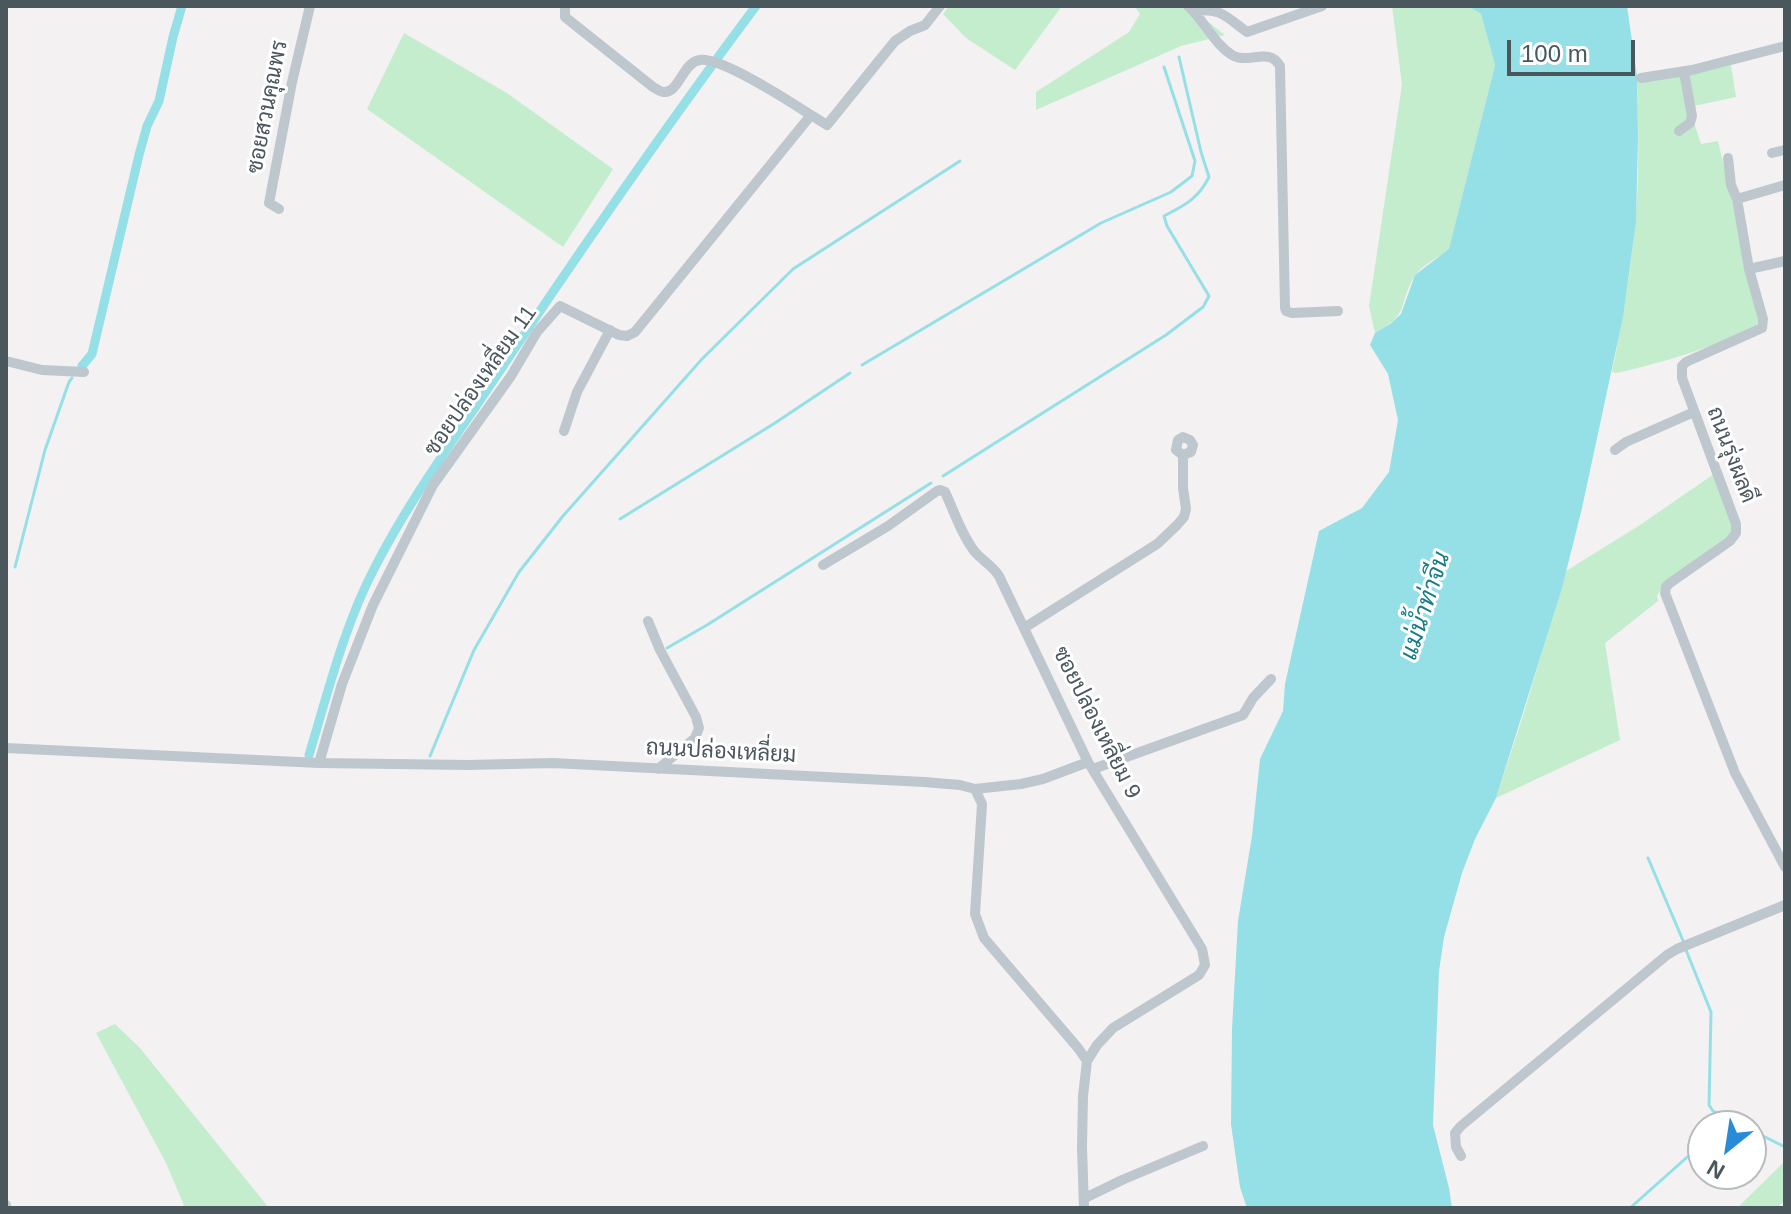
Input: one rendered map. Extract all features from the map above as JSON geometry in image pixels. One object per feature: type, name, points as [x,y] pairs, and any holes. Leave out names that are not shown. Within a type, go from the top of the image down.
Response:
[{"type":"street","name":"ซอยสวนคุณพร","points":[[279,209],[269,203],[310,6]]},
{"type":"street","points":[[565,6],[565,17],[653,87],[664,92],[672,90],[689,66],[702,60],[757,82],[827,125],[895,41],[925,25],[940,6]]},
{"type":"street","points":[[1191,8],[1217,11],[1247,32],[1322,6]]},
{"type":"street","points":[[1191,8],[1233,56],[1271,56],[1280,66],[1285,308],[1292,313],[1338,311]]},
{"type":"street","points":[[1641,78],[1684,72],[1785,46]]},
{"type":"street","points":[[1679,131],[1690,123],[1692,116],[1684,72]]},
{"type":"street","points":[[564,431],[577,392],[610,330],[627,336],[635,332],[811,115]]},
{"type":"street","points":[[1772,153],[1785,150]]},
{"type":"street","name":"ถนนรุ่งผลดี","points":[[1728,158],[1749,269],[1763,319],[1762,328],[1684,364],[1681,375],[1736,524],[1736,533],[1730,541],[1670,583],[1665,593],[1735,773],[1785,867]]},
{"type":"street","points":[[1737,199],[1785,185]]},
{"type":"street","points":[[1749,269],[1785,261]]},
{"type":"street","name":"ซอยปล่องเหลี่ยม 11","points":[[319,763],[342,684],[373,605],[433,485],[511,376],[537,332],[560,306],[610,330]]},
{"type":"street","points":[[6,361],[42,370],[84,372]]},
{"type":"street","points":[[1615,450],[1626,442],[1694,412]]},
{"type":"street","points":[[1024,628],[1157,544],[1177,525],[1186,509],[1182,482],[1183,455]]},
{"type":"street","name":"ซอยปล่องเหลี่ยม 9","points":[[823,565],[896,521],[937,491],[946,494],[970,545],[999,576],[1090,765],[1202,949],[1206,960],[1199,975],[1113,1028],[1087,1061]]},
{"type":"street","points":[[648,621],[699,728],[692,740],[658,769]]},
{"type":"street","name":"ถนนปล่องเหลี่ยม","points":[[6,748],[319,763],[553,763],[924,782],[975,789],[1043,779],[1243,715],[1253,698],[1271,679]]},
{"type":"street","points":[[975,789],[982,804],[975,914],[984,938],[1087,1061],[1083,1096],[1084,1203],[1122,1180],[1203,1146]]},
{"type":"street","points":[[1461,1156],[1456,1147],[1455,1133],[1461,1126],[1667,955],[1785,905]]},
{"type":"green space","points":[[949,6],[1062,6],[1015,70],[966,38],[943,14]]},
{"type":"green space","points":[[1134,6],[1188,6],[1225,35],[1181,46],[1036,110],[1036,92],[1129,32],[1140,14]]},
{"type":"green space","points":[[1392,6],[1468,6],[1481,14],[1495,65],[1449,250],[1417,273],[1399,314],[1375,333],[1369,306],[1402,85]]},
{"type":"green space","points":[[404,33],[507,93],[613,169],[563,247],[367,109]]},
{"type":"green space","points":[[1731,65],[1736,97],[1689,107],[1701,144],[1718,141],[1759,316],[1756,326],[1688,354],[1612,372],[1637,207],[1637,76],[1677,77]]},
{"type":"green space","points":[[1714,474],[1734,524],[1731,537],[1663,585],[1657,596],[1658,601],[1605,643],[1620,740],[1496,798],[1566,571]]},
{"type":"green space","points":[[115,1024],[140,1048],[269,1208],[185,1208],[166,1163],[96,1033]]},
{"type":"green space","points":[[1785,1161],[1785,1200],[1777,1208],[1737,1208],[1755,1190],[1767,1190],[1767,1179]]},
{"type":"water","name":"แม่น้ำท่าจีน","points":[[1468,6],[1627,6],[1637,76],[1638,139],[1636,222],[1623,317],[1562,588],[1496,798],[1462,873],[1444,937],[1439,971],[1433,1125],[1452,1208],[1247,1208],[1240,1187],[1231,1124],[1232,1029],[1238,921],[1252,836],[1260,759],[1283,711],[1285,684],[1319,531],[1362,508],[1389,472],[1398,420],[1388,374],[1370,345],[1375,333],[1401,314],[1415,275],[1449,249],[1495,65],[1481,14]]},
{"type":"waterway","points":[[82,366],[92,354],[139,155],[147,126],[159,101],[182,6]]},
{"type":"waterway","points":[[309,755],[354,612],[405,514],[597,227],[756,6]]},
{"type":"waterway","points":[[943,476],[1166,335],[1203,307],[1209,296],[1164,216],[1185,205],[1209,177],[1179,57]]},
{"type":"waterway","points":[[862,365],[1101,223],[1171,192],[1192,176],[1195,161],[1164,67]]},
{"type":"waterway","points":[[430,756],[474,650],[519,572],[563,516],[702,359],[793,269],[960,161]]},
{"type":"waterway","points":[[620,519],[850,373]]},
{"type":"waterway","points":[[15,567],[45,450],[72,378]]},
{"type":"waterway","points":[[667,648],[931,483]]},
{"type":"waterway","points":[[1648,858],[1684,943]]},
{"type":"waterway","points":[[1686,950],[1711,1012],[1709,1105],[1712,1110]]},
{"type":"waterway","points":[[1767,1138],[1785,1147]]},
{"type":"waterway","points":[[1630,1208],[1687,1157]]}]
